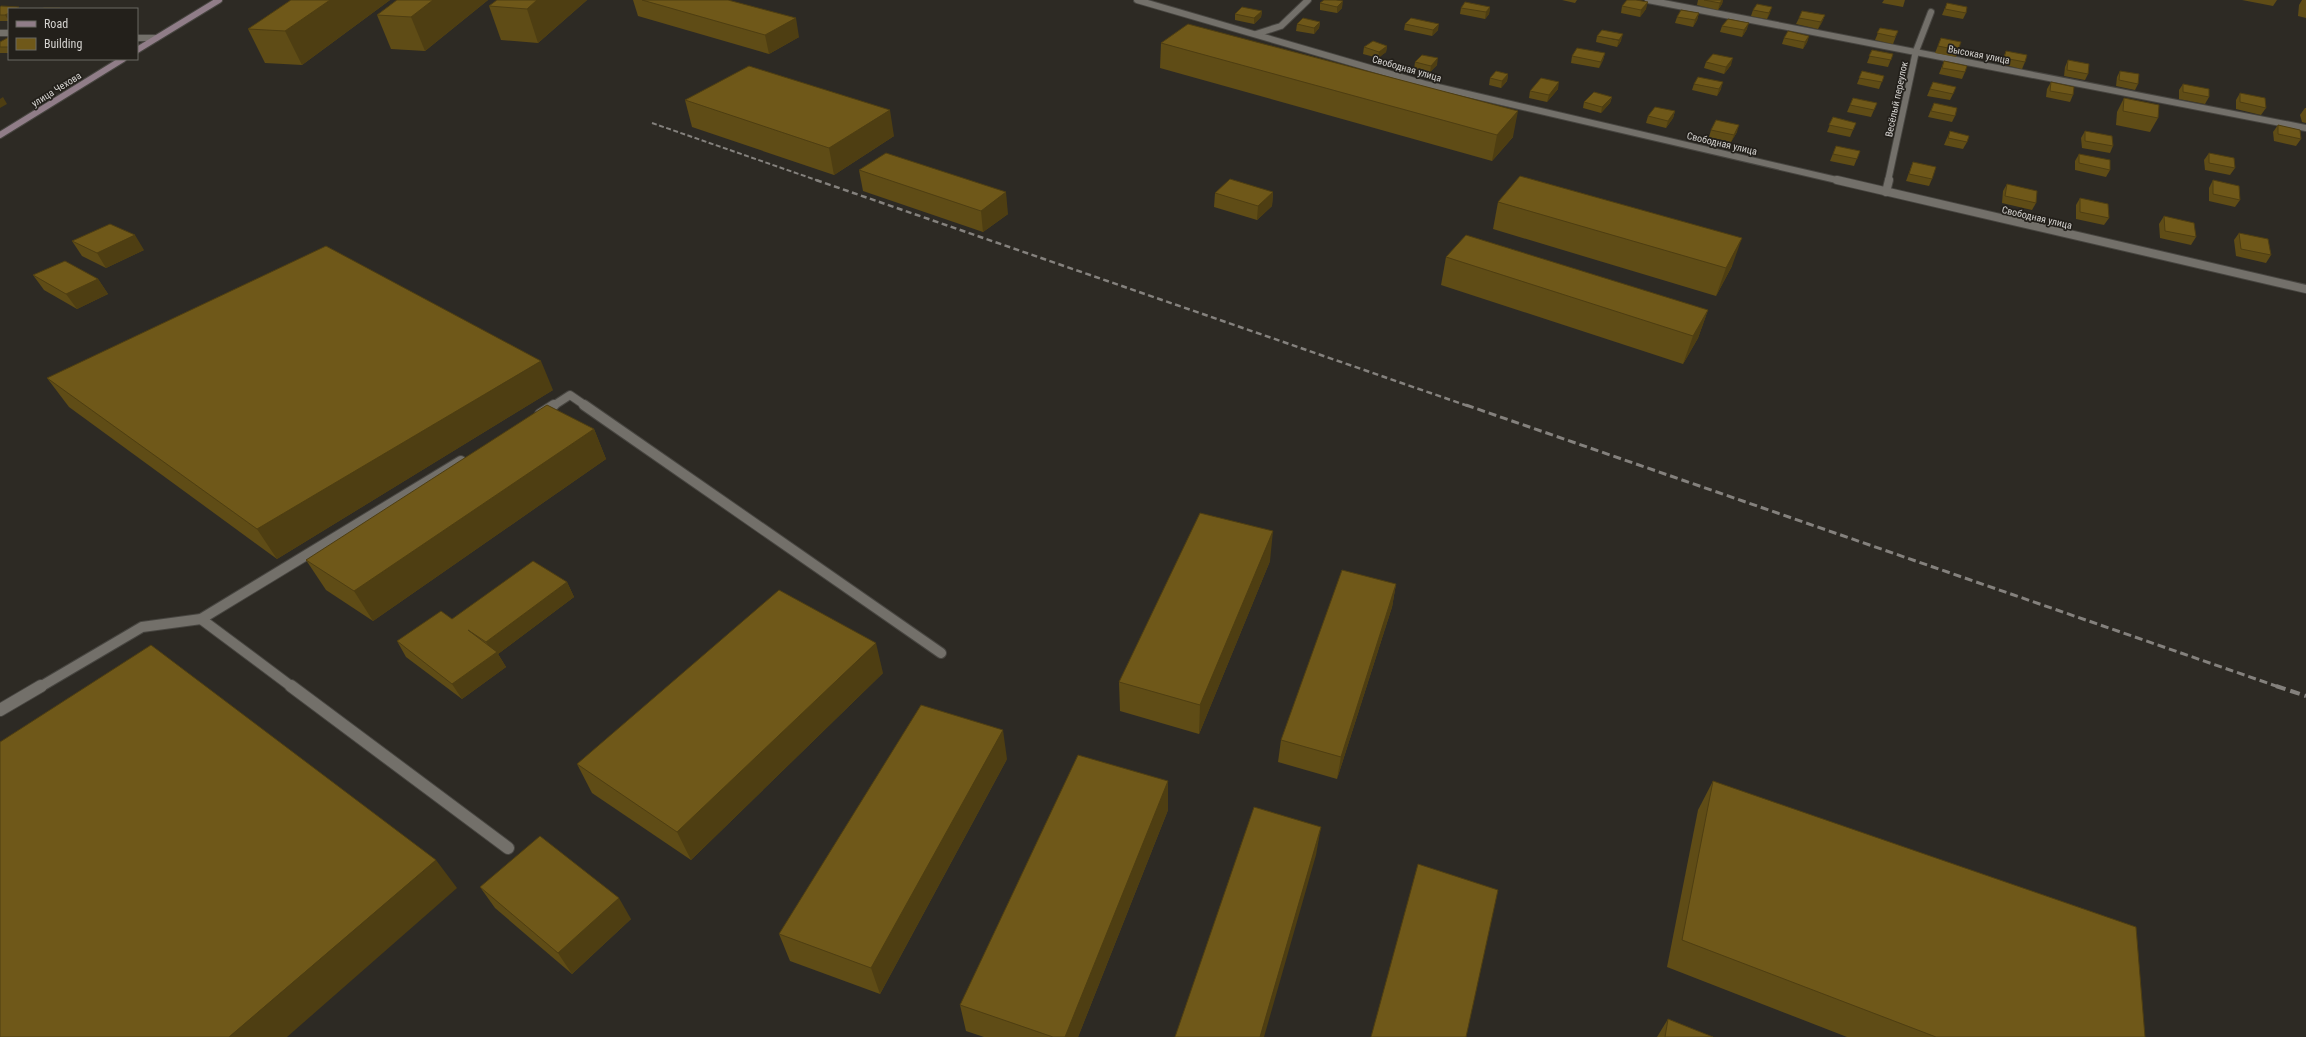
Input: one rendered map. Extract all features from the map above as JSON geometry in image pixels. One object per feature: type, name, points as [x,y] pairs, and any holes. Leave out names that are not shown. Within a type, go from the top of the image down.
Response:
[{"type":"main road","points":[[138,49],[219,0]]},
{"type":"main road","name":"улица Чехова","points":[[0,135],[121,60]]},
{"type":"street","name":"Свободная улица","points":[[1137,0],[1425,84],[2306,289]]},
{"type":"street","points":[[1256,34],[1281,26],[1308,0]]},
{"type":"street","name":"Высокая улица","points":[[1648,0],[2306,128]]},
{"type":"street","name":"Весёлый переулок","points":[[1886,192],[1916,51],[1932,12]]},
{"type":"street","points":[[138,38],[156,38]]},
{"type":"street","points":[[529,420],[570,395],[941,652]]},
{"type":"street","points":[[0,710],[142,627],[201,619],[468,457]]},
{"type":"street","points":[[201,619],[508,848]]},
{"type":"building","points":[[291,0],[330,0],[285,31],[248,29]]},
{"type":"building","points":[[397,0],[433,0],[411,17],[377,15]]},
{"type":"building","points":[[497,0],[537,0],[527,9],[489,6]]},
{"type":"building","points":[[642,0],[728,0],[796,18],[765,35]]},
{"type":"building","points":[[1324,0],[1343,1],[1337,7],[1320,3]]},
{"type":"building","points":[[1627,0],[1648,2],[1641,10],[1622,6]]},
{"type":"building","points":[[1704,0],[1722,0],[1720,3]]},
{"type":"building","points":[[1465,2],[1490,7],[1486,12],[1461,8]]},
{"type":"building","points":[[1947,3],[1967,7],[1966,13],[1945,9]]},
{"type":"building","points":[[1757,4],[1772,7],[1769,13],[1753,10]]},
{"type":"building","points":[[0,7],[19,7],[8,8],[8,14],[0,15]]},
{"type":"building","points":[[1242,7],[1262,11],[1254,18],[1235,14]]},
{"type":"building","points":[[1681,10],[1699,13],[1695,20],[1677,17]]},
{"type":"building","points":[[1802,11],[1825,15],[1821,22],[1799,18]]},
{"type":"building","points":[[1303,18],[1320,22],[1314,28],[1297,24]]},
{"type":"building","points":[[1411,18],[1439,24],[1433,30],[1405,24]]},
{"type":"building","points":[[1728,19],[1749,23],[1744,30],[1722,26]]},
{"type":"building","points":[[1188,24],[1518,111],[1497,135],[1161,43]]},
{"type":"building","points":[[1880,28],[1898,31],[1895,37],[1877,33]]},
{"type":"building","points":[[1602,30],[1623,34],[1619,40],[1597,36]]},
{"type":"building","points":[[1788,31],[1809,36],[1805,42],[1784,38]]},
{"type":"building","points":[[8,38],[8,47],[0,47],[0,42]]},
{"type":"building","points":[[1941,38],[1961,42],[1958,50],[1938,46]]},
{"type":"building","points":[[1373,41],[1387,46],[1379,52],[1364,47]]},
{"type":"building","points":[[1577,48],[1605,53],[1601,62],[1572,56]]},
{"type":"building","points":[[1872,50],[1893,54],[1891,60],[1869,56]]},
{"type":"building","points":[[2006,51],[2027,55],[2025,62],[2004,58]]},
{"type":"building","points":[[1713,54],[1733,58],[1726,67],[1706,62]]},
{"type":"building","points":[[1422,55],[1438,58],[1431,66],[1415,62]]},
{"type":"building","points":[[2068,60],[2089,64],[2088,74],[2067,70]]},
{"type":"building","points":[[1944,61],[1967,66],[1965,72],[1942,68]]},
{"type":"building","points":[[749,66],[890,110],[829,148],[685,100]]},
{"type":"building","points":[[1496,71],[1508,74],[1502,81],[1490,78]]},
{"type":"building","points":[[1862,71],[1884,76],[1882,82],[1859,78]]},
{"type":"building","points":[[2120,71],[2139,74],[2138,84],[2119,80]]},
{"type":"building","points":[[1698,77],[1723,82],[1719,89],[1694,84]]},
{"type":"building","points":[[1541,78],[1559,82],[1549,95],[1530,91]]},
{"type":"building","points":[[1933,82],[1956,87],[1953,94],[1930,89]]},
{"type":"building","points":[[2051,82],[2074,87],[2073,95],[2050,91]]},
{"type":"building","points":[[2183,84],[2209,89],[2209,97],[2183,92]]},
{"type":"building","points":[[1594,92],[1612,97],[1602,107],[1584,102]]},
{"type":"building","points":[[2240,93],[2265,98],[2266,108],[2240,102]]},
{"type":"building","points":[[1853,98],[1877,103],[1874,110],[1850,105]]},
{"type":"building","points":[[2124,98],[2159,105],[2158,118],[2123,111]]},
{"type":"building","points":[[1934,103],[1957,108],[1955,116],[1931,111]]},
{"type":"building","points":[[1655,107],[1675,111],[1668,121],[1648,116]]},
{"type":"building","points":[[1833,117],[1856,123],[1853,130],[1829,125]]},
{"type":"building","points":[[1716,120],[1739,125],[1734,135],[1711,130]]},
{"type":"building","points":[[2278,125],[2300,130],[2301,139],[2278,134]]},
{"type":"building","points":[[1950,131],[1969,136],[1967,142],[1948,138]]},
{"type":"building","points":[[2085,131],[2112,136],[2113,146],[2085,141]]},
{"type":"building","points":[[1836,146],[1860,151],[1857,159],[1833,154]]},
{"type":"building","points":[[886,153],[1006,192],[981,211],[859,170]]},
{"type":"building","points":[[2209,153],[2234,158],[2235,168],[2209,163]]},
{"type":"building","points":[[2079,154],[2110,160],[2110,170],[2079,163]]},
{"type":"building","points":[[1913,162],[1936,167],[1932,179],[1909,174]]},
{"type":"building","points":[[1520,176],[1742,238],[1726,268],[1498,202]]},
{"type":"building","points":[[1230,179],[1273,192],[1258,206],[1215,193]]},
{"type":"building","points":[[2213,180],[2239,186],[2240,200],[2213,194]]},
{"type":"building","points":[[2007,184],[2037,191],[2036,203],[2005,196]]},
{"type":"building","points":[[2080,198],[2108,204],[2109,218],[2080,212]]},
{"type":"building","points":[[2164,216],[2194,223],[2196,237],[2165,231]]},
{"type":"building","points":[[110,224],[135,235],[97,253],[72,241]]},
{"type":"building","points":[[2239,233],[2268,239],[2271,255],[2241,249]]},
{"type":"building","points":[[1466,235],[1708,310],[1693,336],[1446,257]]},
{"type":"building","points":[[326,246],[541,361],[257,529],[47,378]]},
{"type":"building","points":[[65,261],[98,279],[66,294],[33,275]]},
{"type":"building","points":[[547,405],[594,429],[354,591],[306,560]]},
{"type":"building","points":[[1200,513],[1273,531],[1200,705],[1119,682]]},
{"type":"building","points":[[533,561],[567,582],[486,642],[468,630],[497,652],[452,684],[397,641],[441,611],[452,619]]},
{"type":"building","points":[[1342,570],[1396,584],[1341,757],[1281,740]]},
{"type":"building","points":[[779,590],[876,643],[677,832],[577,764]]},
{"type":"building","points":[[151,645],[436,860],[229,1037],[0,1037],[0,742]]},
{"type":"building","points":[[921,705],[1003,730],[871,968],[779,934]]},
{"type":"building","points":[[1078,755],[1168,781],[1065,1037],[1053,1037],[960,1005]]},
{"type":"building","points":[[1713,781],[2136,927],[2145,1037],[1936,1037],[1682,940]]},
{"type":"building","points":[[1254,807],[1321,827],[1260,1037],[1175,1037]]},
{"type":"building","points":[[540,836],[619,898],[558,953],[480,887]]},
{"type":"building","points":[[1418,864],[1498,890],[1466,1037],[1371,1037]]},
{"type":"building","points":[[1668,1019],[1713,1037],[1665,1037]]},
{"type":"railway","points":[[652,123],[819,181]]},
{"type":"railway","points":[[816,180],[1468,406]]},
{"type":"railway","points":[[1466,405],[2279,687]]},
{"type":"railway","points":[[2279,687],[2306,696]]}]
